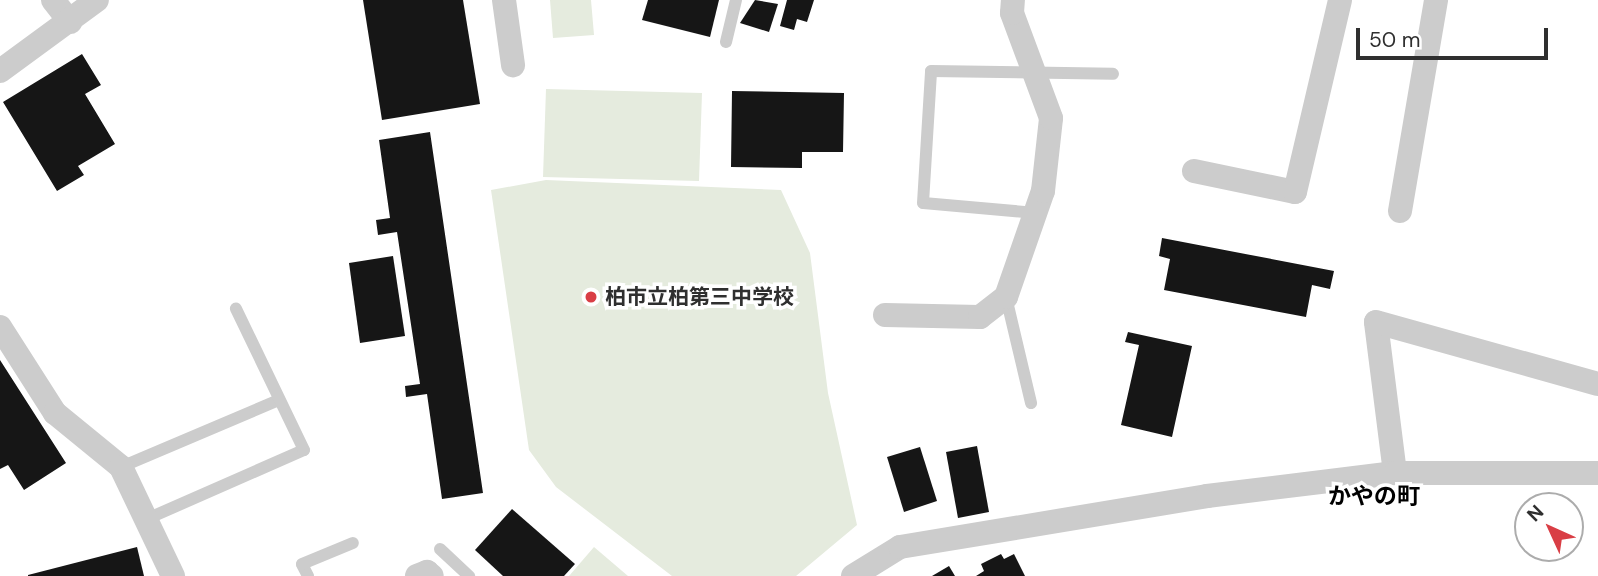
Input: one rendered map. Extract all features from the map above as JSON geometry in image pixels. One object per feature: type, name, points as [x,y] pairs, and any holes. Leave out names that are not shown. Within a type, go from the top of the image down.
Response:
[{"type":"street","points":[[53,0],[70,22]]},
{"type":"street","points":[[0,71],[97,0]]},
{"type":"street","points":[[504,0],[513,65]]},
{"type":"street","points":[[885,315],[980,317],[1006,297],[1036,213],[1051,118],[1012,13],[1013,0]]},
{"type":"street","points":[[1194,171],[1295,192],[1340,0]]},
{"type":"street","points":[[1400,211],[1436,0]]},
{"type":"street","points":[[1395,473],[1376,322],[1598,384]]},
{"type":"street","points":[[0,327],[55,413],[121,467],[149,518],[173,576]]},
{"type":"street","points":[[853,576],[900,547],[1207,495],[1395,473],[1598,473]]},
{"type":"street","points":[[416,576],[428,572],[432,576]]},
{"type":"lane","points":[[726,42],[736,0]]},
{"type":"lane","points":[[1036,213],[923,203],[931,71],[1113,74]]},
{"type":"lane","points":[[1006,297],[1031,403]]},
{"type":"lane","points":[[149,518],[304,450],[236,309]]},
{"type":"lane","points":[[121,467],[279,400]]},
{"type":"lane","points":[[308,576],[302,564],[353,543]]},
{"type":"lane","points":[[440,549],[469,576]]},
{"type":"shaded area","points":[[550,0],[591,0],[594,35],[553,38]]},
{"type":"shaded area","points":[[546,89],[702,93],[699,181],[543,177]]},
{"type":"shaded area","points":[[546,180],[781,190],[810,253],[828,393],[857,525],[796,576],[672,576],[556,487],[529,450],[491,190]]},
{"type":"shaded area","points":[[594,547],[628,576],[569,576]]},
{"type":"building","points":[[363,0],[463,0],[480,104],[382,120]]},
{"type":"building","points":[[648,0],[719,0],[710,37],[642,20]]},
{"type":"building","points":[[755,0],[778,4],[769,32],[740,23]]},
{"type":"building","points":[[787,0],[814,0],[807,22],[797,19],[794,30],[780,26]]},
{"type":"building","points":[[82,54],[101,85],[85,94],[115,144],[78,166],[84,175],[57,191],[3,102]]},
{"type":"building","points":[[732,91],[844,93],[843,152],[802,152],[802,168],[731,167]]},
{"type":"building","points":[[430,132],[483,493],[442,499],[427,394],[406,397],[405,386],[420,384],[397,232],[378,235],[376,220],[390,218],[379,140]]},
{"type":"building","points":[[1162,238],[1334,271],[1330,289],[1312,285],[1306,317],[1164,290],[1170,259],[1159,256]]},
{"type":"building","points":[[393,256],[405,336],[360,343],[349,263]]},
{"type":"building","points":[[1128,332],[1192,346],[1172,437],[1121,425],[1139,345],[1125,342]]},
{"type":"building","points":[[0,360],[66,463],[24,490],[8,465],[0,469]]},
{"type":"building","points":[[977,446],[989,512],[958,518],[946,452]]},
{"type":"building","points":[[920,447],[937,501],[904,512],[887,457]]},
{"type":"building","points":[[512,509],[575,564],[564,576],[503,576],[475,550]]},
{"type":"building","points":[[137,547],[144,576],[28,576],[28,575]]},
{"type":"building","points":[[1001,554],[1004,559],[1014,554],[1025,576],[976,576],[984,571],[981,564]]},
{"type":"building","points":[[949,566],[955,576],[932,576]]},
{"type":"place","name":"柏市立柏第三中学校","points":[[591,297]]},
{"type":"district","name":"かやの町","points":[[1374,496]]}]
